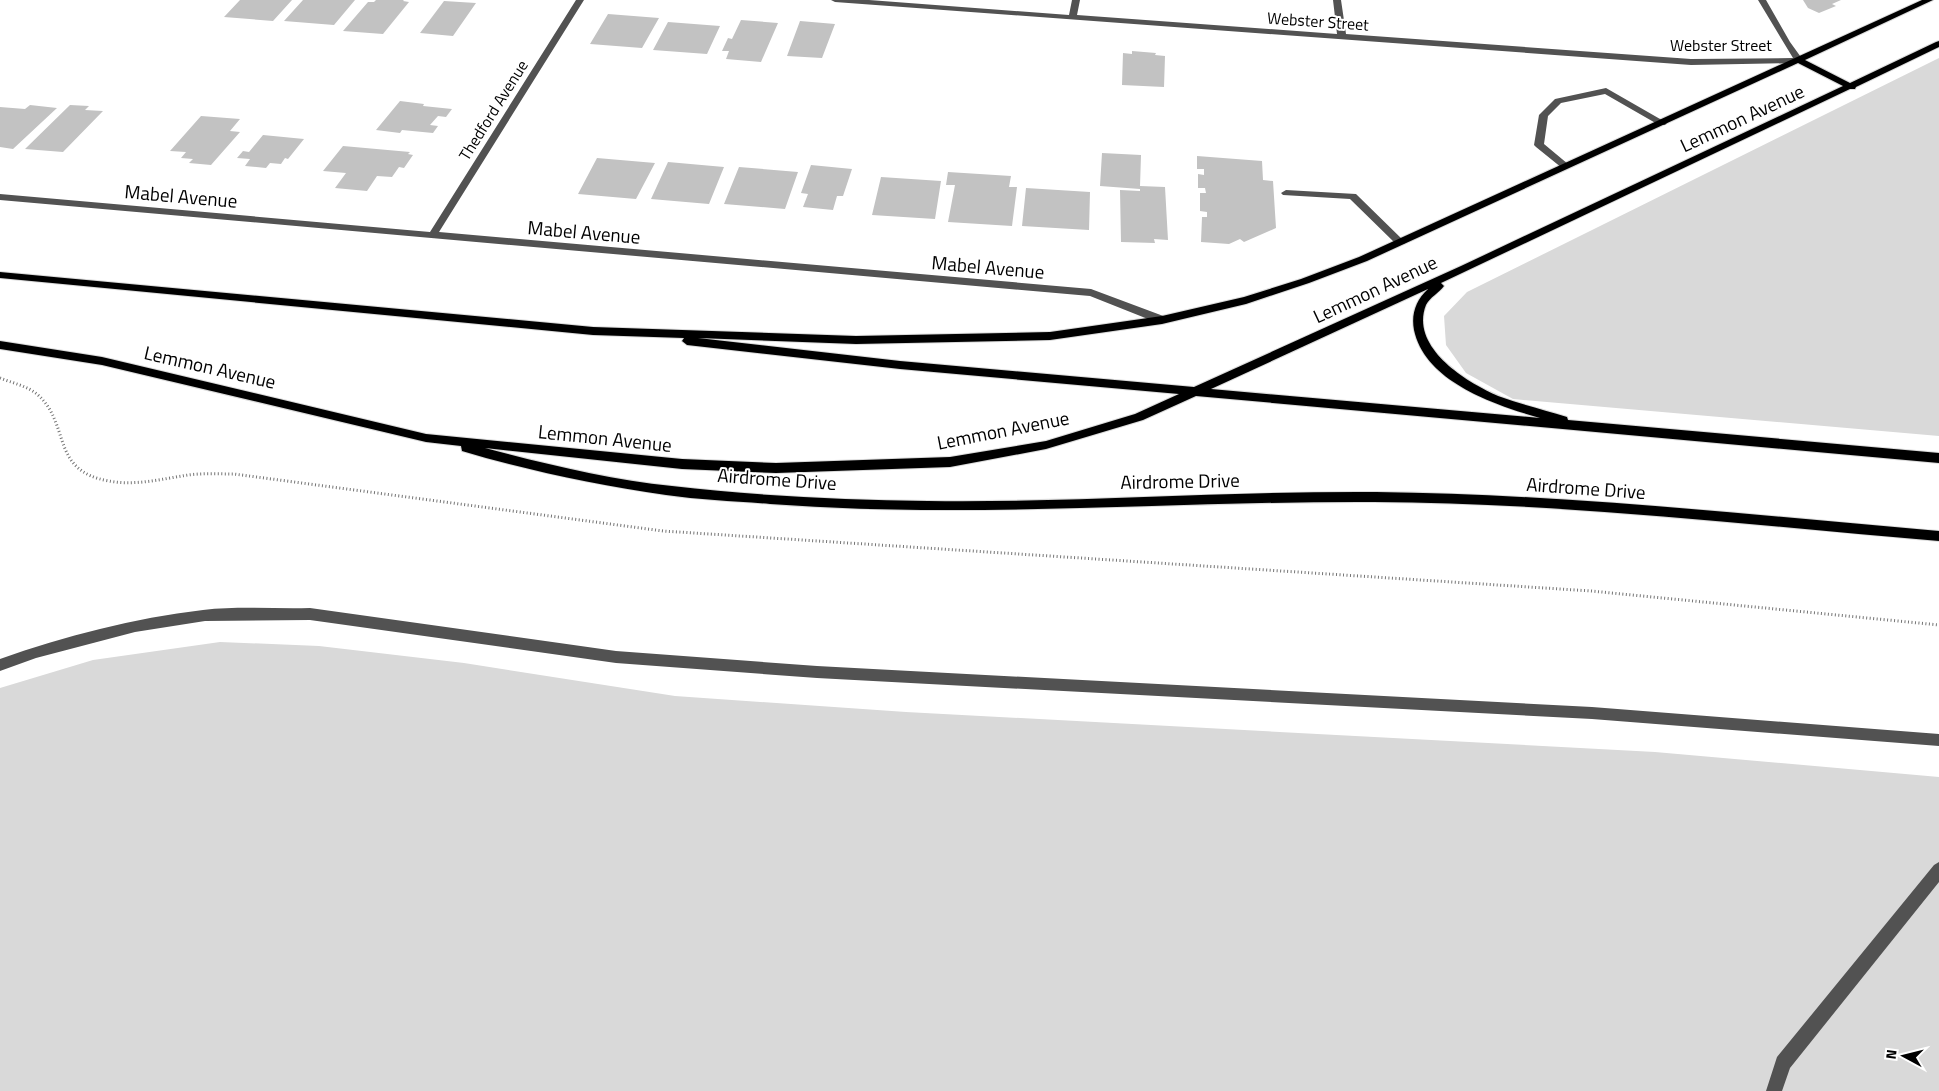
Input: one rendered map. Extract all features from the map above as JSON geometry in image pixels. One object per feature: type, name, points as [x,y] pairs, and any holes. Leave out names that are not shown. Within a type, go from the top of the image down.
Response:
[{"type":"main road","name":"Lemmon Avenue","points":[[0,274],[593,330],[856,340],[1050,336],[1162,320],[1246,300],[1305,281],[1363,259],[1929,0]]},
{"type":"main road","name":"Lemmon Avenue","points":[[0,345],[102,361],[426,438],[682,464],[748,467],[858,467],[950,462],[1046,445],[1139,417],[1199,392],[1852,87],[1939,44]]},
{"type":"main road","points":[[1799,60],[1852,87]]},
{"type":"main road","points":[[1465,268],[1428,294],[1418,310],[1419,333],[1432,358],[1455,377],[1495,400],[1589,428]]},
{"type":"main road","points":[[593,330],[900,365],[1939,458]]},
{"type":"main road","name":"Airdrome Drive","points":[[426,438],[546,469],[670,491],[813,502],[930,506],[1372,497],[1488,500],[1626,508],[1939,536]]},
{"type":"street","name":"Thedford Avenue","points":[[432,236],[580,0]]},
{"type":"street","name":"Webster Street","points":[[835,0],[1691,62],[1799,60]]},
{"type":"street","points":[[1073,17],[1076,0]]},
{"type":"street","points":[[1338,0],[1342,38]]},
{"type":"street","points":[[1762,0],[1786,42],[1799,60]]},
{"type":"street","points":[[1565,166],[1539,145],[1544,115],[1558,101],[1606,91],[1662,123]]},
{"type":"street","points":[[1286,193],[1352,196],[1400,242]]},
{"type":"street","name":"Mabel Avenue","points":[[0,197],[1091,293],[1162,320]]},
{"type":"street","points":[[0,665],[36,652],[135,626],[204,616],[310,614],[616,657],[827,672],[1592,713],[1939,740]]},
{"type":"street","points":[[1774,1091],[1783,1063],[1939,870]]},
{"type":"path","points":[[0,378],[39,395],[52,414],[61,446],[69,459],[97,478],[119,482],[200,474],[234,474],[663,531],[1581,590],[1939,625]]},
{"type":"shaded area","points":[[1939,58],[1939,436],[1513,399],[1466,373],[1446,345],[1444,316],[1467,292]]},
{"type":"shaded area","points":[[220,642],[319,646],[464,663],[675,696],[906,712],[1655,752],[1939,777],[1939,1091],[0,1091],[0,688],[93,660]]},
{"type":"building","points":[[240,0],[292,0],[273,21],[224,17]]},
{"type":"building","points":[[303,0],[355,0],[334,25],[284,21]]},
{"type":"building","points":[[376,0],[404,0],[409,2],[383,34],[343,31],[368,2]]},
{"type":"building","points":[[1803,0],[1841,0],[1832,4],[1836,6],[1819,13],[1808,8]]},
{"type":"building","points":[[444,1],[476,3],[453,36],[420,33]]},
{"type":"building","points":[[608,14],[659,18],[642,48],[590,44]]},
{"type":"building","points":[[741,20],[778,23],[761,62],[726,59],[729,51],[722,51],[728,38],[732,39]]},
{"type":"building","points":[[800,21],[835,24],[822,58],[787,56]]},
{"type":"building","points":[[668,22],[720,26],[707,54],[653,50]]},
{"type":"building","points":[[1132,51],[1156,53],[1155,55],[1165,56],[1164,87],[1122,85],[1123,53],[1132,54]]},
{"type":"building","points":[[400,101],[452,109],[446,117],[438,116],[430,125],[438,126],[433,133],[402,130],[400,133],[376,130]]},
{"type":"building","points":[[30,105],[57,108],[13,149],[0,147],[0,107],[25,109]]},
{"type":"building","points":[[70,105],[89,106],[85,110],[103,111],[63,152],[25,149]]},
{"type":"building","points":[[201,116],[240,119],[230,131],[240,132],[211,165],[189,163],[193,159],[181,158],[186,152],[170,151]]},
{"type":"building","points":[[263,135],[304,139],[288,159],[285,158],[281,164],[270,163],[266,168],[245,166],[250,159],[237,158],[243,151],[249,152]]},
{"type":"building","points":[[343,146],[410,152],[408,154],[413,155],[404,168],[399,167],[392,177],[377,176],[367,191],[335,188],[346,173],[323,171]]},
{"type":"building","points":[[1102,153],[1141,155],[1140,186],[1165,187],[1168,240],[1154,239],[1155,243],[1121,242],[1120,190],[1140,191],[1140,189],[1100,186]]},
{"type":"building","points":[[1197,156],[1262,161],[1263,180],[1273,181],[1276,228],[1244,242],[1240,239],[1229,244],[1201,242],[1202,217],[1207,217],[1207,212],[1200,211],[1200,193],[1206,193],[1205,188],[1198,188],[1198,174],[1204,175],[1204,169],[1197,169]]},
{"type":"building","points":[[597,158],[655,163],[636,199],[578,194]]},
{"type":"building","points":[[668,162],[724,167],[709,204],[651,199]]},
{"type":"building","points":[[811,165],[852,169],[843,196],[837,196],[833,210],[803,207],[808,194],[801,193]]},
{"type":"building","points":[[739,167],[798,172],[785,209],[724,204]]},
{"type":"building","points":[[948,172],[1011,176],[1009,187],[1017,187],[1012,226],[948,222],[955,185],[946,185]]},
{"type":"building","points":[[881,177],[941,181],[935,219],[872,215]]},
{"type":"building","points":[[1026,188],[1090,192],[1089,230],[1022,226]]}]
